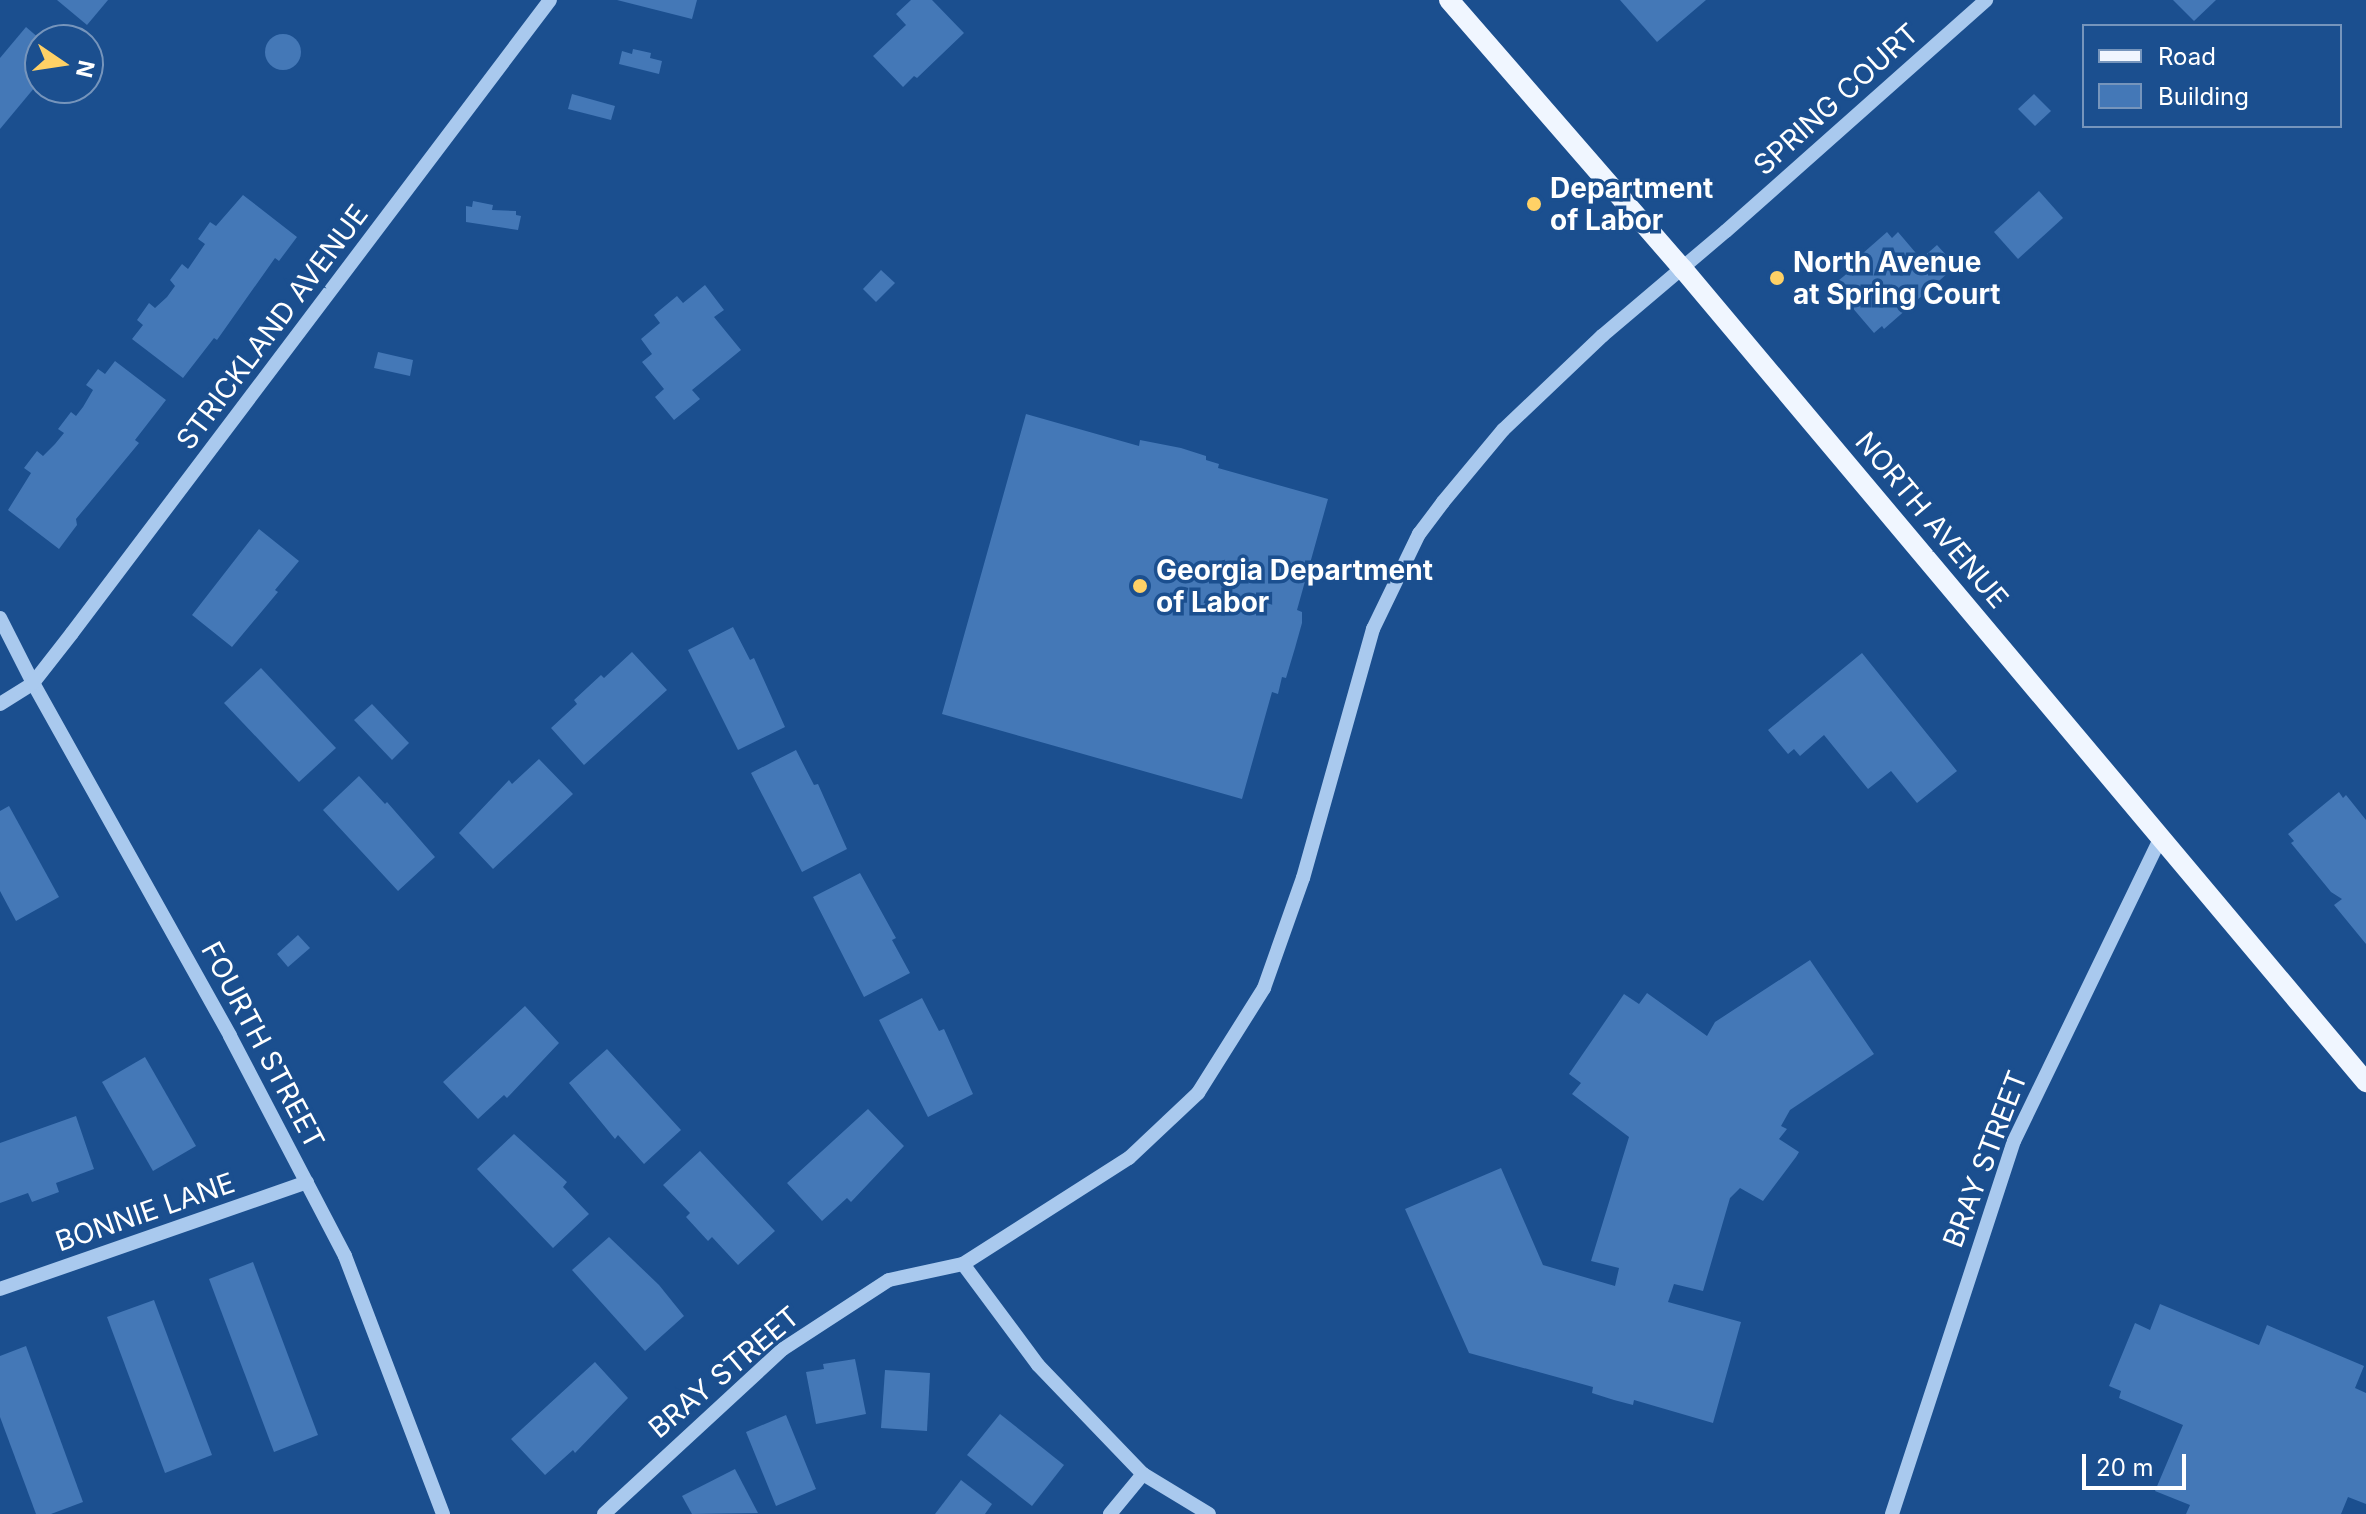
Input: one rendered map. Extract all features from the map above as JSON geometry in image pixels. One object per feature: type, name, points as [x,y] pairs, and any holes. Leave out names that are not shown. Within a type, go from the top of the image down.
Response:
[{"type":"main road","name":"NORTH AVENUE","points":[[1449,0],[1683,269],[2366,1082]]},
{"type":"street","name":"STRICKLAND AVENUE","points":[[33,683],[550,0]]},
{"type":"street","name":"SPRING COURT","points":[[963,1264],[1129,1158],[1198,1093],[1264,988],[1303,878],[1373,629],[1419,534],[1503,430],[1602,336],[1683,269],[1986,0]]},
{"type":"street","name":"FOURTH STREET","points":[[0,618],[33,683],[230,1036],[345,1256],[443,1514]]},
{"type":"street","points":[[0,704],[33,683]]},
{"type":"street","name":"BRAY STREET","points":[[1892,1514],[2014,1141],[2161,837]]},
{"type":"street","name":"BONNIE LANE","points":[[0,1289],[307,1182]]},
{"type":"street","points":[[963,1264],[1038,1365],[1143,1474],[1209,1514]]},
{"type":"street","name":"BRAY STREET","points":[[604,1514],[783,1349],[889,1280],[963,1264]]},
{"type":"street","points":[[1110,1514],[1143,1474]]},
{"type":"building","points":[[57,0],[108,0],[86,24]]},
{"type":"building","points":[[617,0],[697,0],[692,19]]},
{"type":"building","points":[[911,0],[932,0],[964,33],[917,78],[914,76],[903,87],[873,56],[906,25],[896,14]]},
{"type":"building","points":[[1620,0],[1706,0],[1657,42]]},
{"type":"building","points":[[2173,0],[2216,0],[2194,21]]},
{"type":"building","points":[[24,29],[24,100],[0,129],[0,58]]},
{"type":"building","points":[[283,34],[296,39],[301,52],[296,65],[283,70],[270,65],[265,52],[270,39]]},
{"type":"building","points":[[633,49],[651,53],[650,58],[662,61],[659,74],[619,64],[622,51],[632,54]]},
{"type":"building","points":[[572,94],[615,106],[611,120],[568,109]]},
{"type":"building","points":[[2034,94],[2051,111],[2035,126],[2018,109]]},
{"type":"building","points":[[2039,191],[2063,218],[2018,259],[1994,232]]},
{"type":"building","points":[[243,195],[297,237],[279,261],[275,258],[217,340],[214,338],[183,378],[132,339],[143,325],[137,320],[149,303],[155,308],[167,297],[175,286],[170,280],[182,264],[188,269],[205,244],[198,239],[210,222],[216,226]]},
{"type":"building","points":[[473,201],[493,205],[492,210],[516,211],[516,215],[521,216],[518,230],[466,222],[466,206],[472,207]]},
{"type":"building","points":[[1887,232],[1892,238],[1898,232],[1921,259],[1937,245],[1956,266],[1884,329],[1882,326],[1874,333],[1833,285],[1866,258],[1862,254]]},
{"type":"building","points":[[881,270],[895,283],[876,302],[863,289]]},
{"type":"building","points":[[705,285],[724,310],[714,317],[741,350],[692,390],[700,399],[674,420],[655,397],[664,389],[642,362],[652,354],[641,339],[660,323],[654,315],[677,296],[683,303]]},
{"type":"building","points":[[378,352],[413,360],[410,376],[374,368]]},
{"type":"building","points":[[115,361],[166,400],[135,440],[139,443],[76,519],[77,525],[59,549],[8,510],[31,473],[24,468],[37,451],[43,456],[55,444],[64,433],[58,429],[71,412],[76,416],[93,390],[86,385],[98,369],[105,374]]},
{"type":"building","name":"Georgia Department of Labor","points":[[1026,414],[1139,446],[1140,440],[1181,448],[1206,456],[1206,460],[1219,464],[1218,468],[1328,499],[1297,610],[1302,612],[1302,623],[1295,648],[1278,694],[1272,692],[1242,799],[942,714]]},
{"type":"building","points":[[259,529],[299,561],[275,590],[278,592],[232,647],[192,615]]},
{"type":"building","points":[[733,627],[750,660],[754,658],[785,727],[738,750],[688,650]]},
{"type":"building","points":[[632,652],[667,690],[584,765],[551,728],[577,704],[574,700]]},
{"type":"building","points":[[1862,653],[1957,771],[1917,803],[1891,771],[1868,789],[1824,735],[1800,756],[1794,749],[1788,754],[1768,730]]},
{"type":"building","points":[[261,668],[336,748],[299,782],[224,703]]},
{"type":"building","points":[[372,704],[409,743],[392,760],[354,720]]},
{"type":"building","points":[[796,750],[814,785],[818,784],[847,849],[802,872],[751,773]]},
{"type":"building","points":[[539,759],[573,794],[493,869],[459,833],[509,780],[512,784]]},
{"type":"building","points":[[359,776],[385,804],[387,802],[435,857],[398,891],[323,810]]},
{"type":"building","points":[[2339,792],[2343,798],[2346,795],[2366,820],[2366,944],[2334,905],[2342,899],[2331,892],[2291,843],[2294,841],[2288,834]]},
{"type":"building","points":[[9,806],[59,897],[16,921],[0,891],[0,811]]},
{"type":"building","points":[[860,873],[896,938],[892,940],[910,973],[864,997],[813,897]]},
{"type":"building","points":[[298,935],[310,948],[288,967],[277,954]]},
{"type":"building","points":[[1810,960],[1874,1054],[1790,1110],[1781,1126],[1787,1129],[1779,1139],[1799,1152],[1796,1157],[1763,1201],[1740,1188],[1730,1198],[1703,1291],[1674,1284],[1668,1302],[1741,1322],[1713,1423],[1634,1400],[1633,1405],[1614,1400],[1592,1393],[1593,1387],[1469,1353],[1405,1209],[1501,1168],[1543,1265],[1615,1286],[1619,1268],[1591,1261],[1629,1137],[1572,1094],[1581,1083],[1569,1074],[1624,994],[1639,1004],[1647,993],[1707,1036],[1715,1022]]},
{"type":"building","points":[[922,998],[939,1031],[944,1029],[973,1094],[928,1117],[879,1020]]},
{"type":"building","points":[[525,1006],[559,1043],[507,1098],[504,1095],[478,1119],[443,1082]]},
{"type":"building","points":[[607,1049],[681,1130],[644,1164],[618,1135],[615,1139],[569,1083]]},
{"type":"building","points":[[145,1057],[196,1146],[153,1171],[102,1082]]},
{"type":"building","points":[[868,1109],[904,1146],[851,1202],[847,1198],[822,1221],[787,1183]]},
{"type":"building","points":[[76,1116],[94,1169],[56,1183],[59,1192],[32,1202],[28,1193],[0,1203],[0,1143]]},
{"type":"building","points":[[514,1134],[567,1182],[563,1187],[589,1214],[553,1248],[477,1169]]},
{"type":"building","points":[[700,1151],[775,1231],[738,1265],[712,1237],[708,1241],[686,1217],[690,1213],[663,1185]]},
{"type":"building","points":[[609,1237],[659,1285],[684,1316],[645,1351],[572,1270]]},
{"type":"building","points":[[253,1262],[318,1435],[274,1452],[209,1279]]},
{"type":"building","points":[[154,1300],[212,1455],[165,1473],[107,1317]]},
{"type":"building","points":[[2160,1304],[2259,1345],[2267,1325],[2364,1366],[2355,1388],[2366,1393],[2366,1504],[2348,1497],[2341,1514],[2186,1514],[2190,1505],[2155,1491],[2183,1425],[2119,1398],[2121,1391],[2109,1386],[2135,1323],[2150,1330]]},
{"type":"building","points":[[26,1346],[83,1502],[51,1514],[36,1514],[0,1417],[0,1356]]},
{"type":"building","points":[[855,1359],[866,1414],[816,1424],[806,1372],[824,1369],[823,1364]]},
{"type":"building","points":[[595,1362],[628,1398],[575,1453],[573,1450],[545,1475],[511,1439]]},
{"type":"building","points":[[885,1370],[930,1373],[927,1431],[881,1428]]},
{"type":"building","points":[[1000,1414],[1064,1465],[1032,1506],[967,1455]]},
{"type":"building","points":[[786,1415],[816,1489],[776,1506],[746,1432]]},
{"type":"building","points":[[735,1469],[758,1513],[692,1514],[682,1496]]},
{"type":"building","points":[[961,1480],[992,1504],[985,1514],[935,1514]]},
{"type":"place","name":"Department of Labor","points":[[1534,204]]},
{"type":"place","name":"North Avenue at Spring Court","points":[[1777,278]]},
{"type":"place","name":"Georgia Department of Labor","points":[[1140,586]]}]
